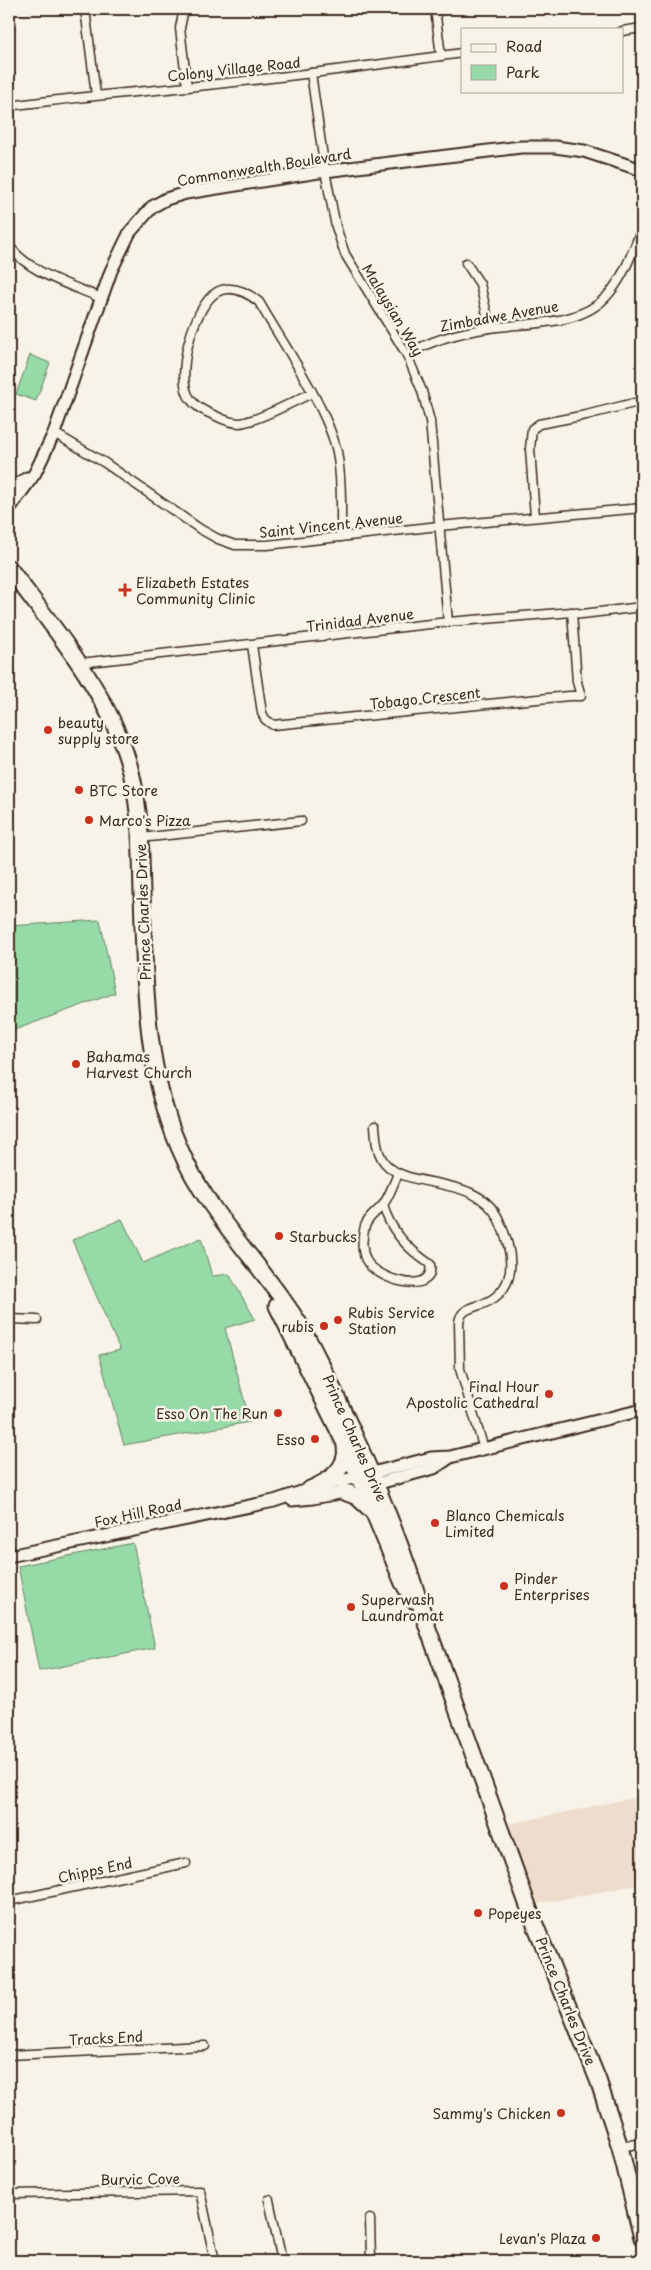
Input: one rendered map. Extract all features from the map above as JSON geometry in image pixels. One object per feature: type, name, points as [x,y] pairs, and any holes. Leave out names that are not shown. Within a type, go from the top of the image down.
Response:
[{"type":"highway","name":"Prince Charles Drive","points":[[9,568],[80,663],[109,717],[130,770],[140,838],[148,1037],[162,1098],[179,1148],[210,1203],[298,1322],[318,1356],[368,1481],[413,1578],[427,1626],[532,1917],[598,2080],[620,2147],[642,2238]]},
{"type":"highway","name":"Prince Charles Drive","points":[[255,1264],[345,1444],[368,1481],[376,1517],[403,1583],[427,1626]]},
{"type":"highway","points":[[310,1489],[324,1483],[339,1470],[345,1457],[345,1444]]},
{"type":"highway","points":[[344,1492],[357,1497],[368,1506],[376,1517]]},
{"type":"street","points":[[86,9],[96,95]]},
{"type":"street","points":[[184,9],[180,28],[187,87]]},
{"type":"street","points":[[435,9],[441,56]]},
{"type":"street","points":[[624,31],[642,28]]},
{"type":"street","name":"Colony Village Road","points":[[9,106],[311,73],[461,53]]},
{"type":"street","name":"Malaysian Way","points":[[311,73],[325,171],[336,227],[345,254],[407,354],[422,391],[430,421],[448,622]]},
{"type":"street","name":"Commonwealth Boulevard","points":[[9,509],[35,473],[54,434],[111,271],[130,232],[152,207],[166,199],[186,193],[325,171],[487,150],[555,147],[584,151],[642,170]]},
{"type":"street","name":"Zimbadwe Avenue","points":[[407,354],[420,346],[439,339],[490,328],[561,319],[594,306],[605,298],[620,278],[642,229]]},
{"type":"street","points":[[9,246],[34,267],[65,283],[101,298]]},
{"type":"street","points":[[466,263],[480,284],[490,328]]},
{"type":"street","points":[[312,393],[244,423],[226,421],[209,413],[191,400],[185,387],[183,368],[199,318],[208,300],[218,292],[230,290],[247,292],[259,302],[312,393],[330,431],[336,452],[341,482],[341,537]]},
{"type":"street","points":[[534,518],[530,449],[532,429],[539,424],[642,401]]},
{"type":"street","name":"Saint Vincent Avenue","points":[[54,434],[105,463],[200,529],[218,539],[235,545],[266,545],[439,526],[642,508]]},
{"type":"street","name":"Commonwealth Boulevard","points":[[9,491],[35,473]]},
{"type":"street","name":"Trinidad Avenue","points":[[80,663],[448,622],[572,612],[582,614],[642,607]]},
{"type":"street","name":"Tobago Crescent","points":[[252,645],[262,713],[265,719],[273,725],[581,696],[577,682],[572,612]]},
{"type":"street","points":[[140,838],[301,822]]},
{"type":"street","points":[[374,1126],[378,1149],[382,1159],[398,1174],[446,1184],[470,1192],[486,1202],[498,1216],[505,1233],[512,1264],[506,1283],[487,1302],[466,1310],[459,1322],[460,1369],[484,1449]]},
{"type":"street","points":[[382,1206],[391,1228],[421,1258],[430,1264],[432,1271],[423,1280],[399,1283],[374,1270],[366,1260],[362,1244],[370,1216],[382,1206],[398,1174]]},
{"type":"street","points":[[9,1319],[38,1320]]},
{"type":"street","name":"Fox Hill Road","points":[[9,1556],[274,1501],[310,1489],[368,1481],[434,1468],[450,1457],[642,1410]]},
{"type":"street","name":"Fox Hill Road","points":[[274,1501],[312,1498],[344,1492],[368,1481]]},
{"type":"street","name":"Chipps End","points":[[9,1901],[186,1863]]},
{"type":"street","name":"Tracks End","points":[[9,2055],[205,2046]]},
{"type":"street","points":[[620,2147],[642,2143]]},
{"type":"street","name":"Burvic Cove","points":[[9,2194],[200,2190],[215,2261]]},
{"type":"street","points":[[269,2200],[282,2261]]},
{"type":"street","points":[[370,2219],[371,2261]]},
{"type":"shaded area","points":[[637,1797],[642,1815],[642,1884],[537,1904],[509,1824]]},
{"type":"green space","points":[[30,355],[50,363],[36,401],[16,394]]},
{"type":"green space","points":[[100,920],[115,993],[9,1032],[9,926]]},
{"type":"green space","points":[[122,1219],[143,1263],[201,1238],[212,1276],[229,1274],[255,1319],[225,1328],[250,1422],[124,1445],[99,1355],[120,1350],[72,1240]]},
{"type":"green space","points":[[133,1543],[155,1648],[39,1671],[18,1566]]},
{"type":"place","name":"Elizabeth Estates Community Clinic","points":[[125,590]]},
{"type":"place","name":"beauty supply store","points":[[48,730]]},
{"type":"place","name":"BTC Store","points":[[79,790]]},
{"type":"place","name":"Marco's Pizza","points":[[89,820]]},
{"type":"place","name":"Bahamas Harvest Church","points":[[76,1064]]},
{"type":"place","name":"Starbucks","points":[[279,1236]]},
{"type":"place","name":"Rubis Service Station","points":[[338,1320]]},
{"type":"place","name":"rubis","points":[[324,1326]]},
{"type":"place","name":"Final Hour Apostolic Cathedral","points":[[549,1394]]},
{"type":"place","name":"Esso On The Run","points":[[278,1413]]},
{"type":"place","name":"Esso","points":[[315,1439]]},
{"type":"place","name":"Blanco Chemicals Limited","points":[[435,1523]]},
{"type":"place","name":"Pinder Enterprises","points":[[504,1586]]},
{"type":"place","name":"Superwash Laundromat","points":[[351,1607]]},
{"type":"place","name":"Popeyes","points":[[478,1913]]},
{"type":"place","name":"Sammy's Chicken","points":[[561,2113]]},
{"type":"place","name":"Levan's Plaza","points":[[596,2238]]}]
